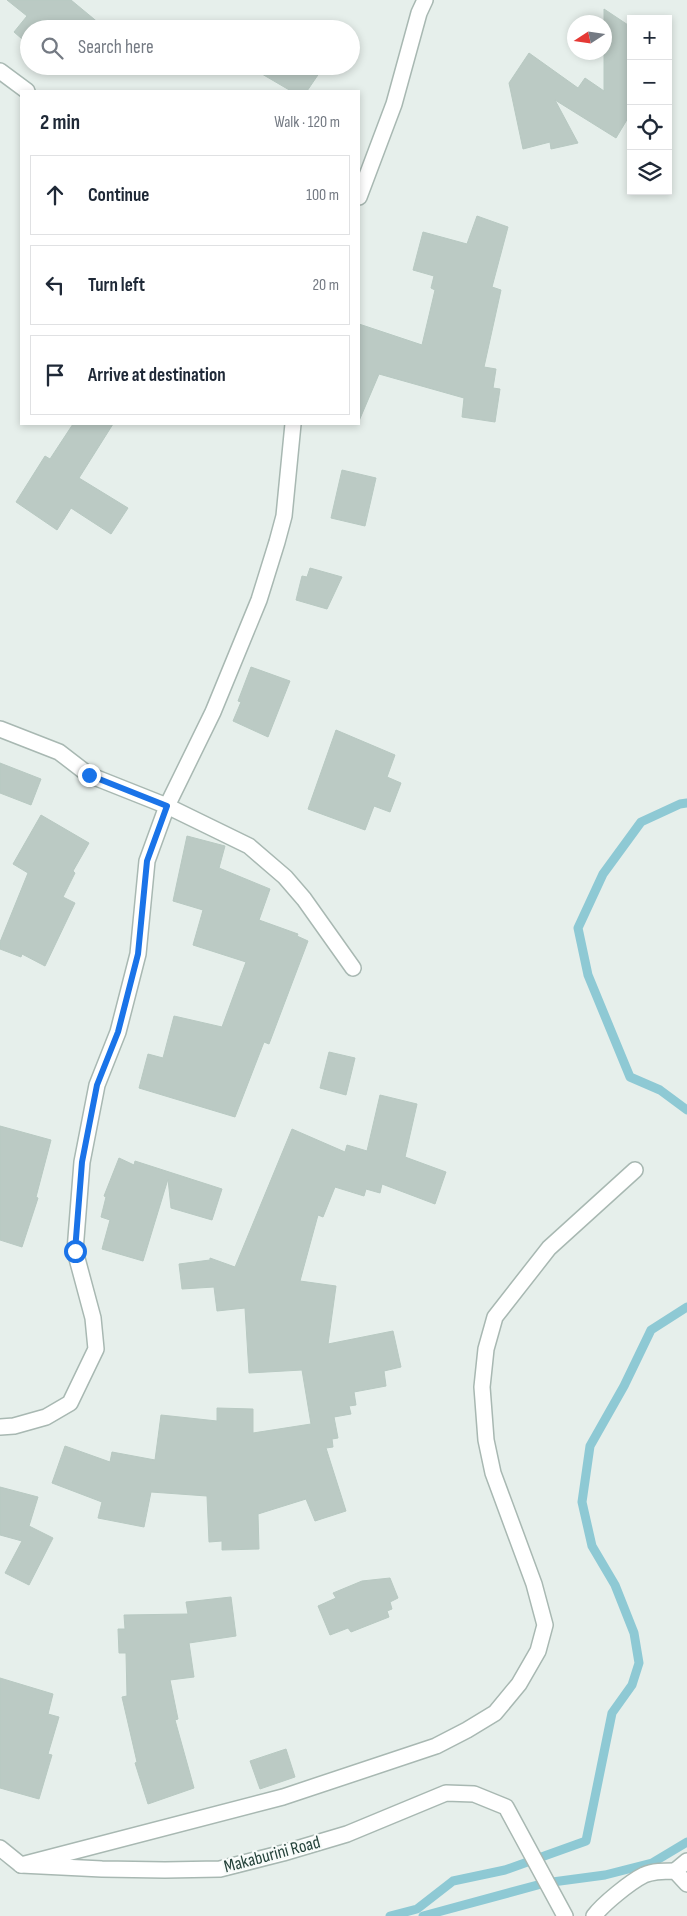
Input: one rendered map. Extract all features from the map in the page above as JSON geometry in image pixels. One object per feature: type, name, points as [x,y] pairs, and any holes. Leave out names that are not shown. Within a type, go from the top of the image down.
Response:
[{"type":"street","points":[[360,194],[394,104],[419,13],[425,0]]},
{"type":"street","points":[[0,70],[27,90]]},
{"type":"street","points":[[0,1427],[14,1426],[46,1417],[70,1403],[96,1349],[93,1318],[75,1251],[82,1162],[97,1085],[118,1032],[138,954],[147,861],[167,806],[213,712],[259,600],[284,516],[293,425]]},
{"type":"street","points":[[0,729],[59,752],[89,775],[167,806],[250,846],[273,865],[304,899],[353,968]]},
{"type":"street","points":[[0,1848],[21,1865],[283,1797],[436,1746],[495,1713],[519,1684],[538,1651],[545,1625],[534,1584],[493,1473],[488,1448],[482,1387],[486,1349],[495,1317],[549,1248],[635,1170]]},
{"type":"street","name":"Makaburini Road","points":[[21,1865],[138,1870],[220,1869],[347,1834],[446,1793],[474,1794],[506,1807],[562,1912]]},
{"type":"street","points":[[675,1871],[687,1861]]},
{"type":"street","points":[[594,1916],[600,1908],[644,1875],[661,1870],[675,1871],[687,1884]]},
{"type":"building","points":[[7,0],[71,0],[95,20],[24,20],[27,16]]},
{"type":"building","points":[[604,9],[627,24],[627,120],[616,138],[555,100],[578,143],[551,149],[550,142],[523,149],[509,83],[529,53],[578,88],[585,78],[604,91],[604,60],[612,60],[612,15],[604,15]]},
{"type":"building","points":[[20,25],[20,37],[14,32]]},
{"type":"building","points":[[264,75],[318,75],[308,90],[289,90]]},
{"type":"building","points":[[477,216],[508,227],[492,287],[501,290],[484,367],[496,369],[493,388],[500,389],[495,422],[462,417],[464,398],[379,374],[360,419],[360,324],[422,345],[435,290],[431,288],[434,276],[413,270],[423,232],[467,244]]},
{"type":"building","points":[[72,425],[112,425],[79,478],[128,508],[111,534],[71,508],[57,530],[16,502],[45,456],[50,459]]},
{"type":"building","points":[[342,470],[376,478],[365,526],[331,518]]},
{"type":"building","points":[[310,568],[342,577],[327,609],[296,600],[302,576],[307,577]]},
{"type":"building","points":[[251,667],[290,681],[268,737],[233,721],[241,702],[238,701]]},
{"type":"building","points":[[336,730],[395,755],[387,777],[401,783],[390,812],[374,806],[365,830],[308,809]]},
{"type":"building","points":[[0,763],[41,779],[31,805],[0,793]]},
{"type":"building","points":[[41,815],[89,843],[73,871],[75,873],[63,897],[75,903],[45,966],[22,954],[21,957],[0,949],[0,942],[28,873],[13,864]]},
{"type":"building","points":[[187,836],[225,846],[219,868],[270,889],[259,920],[298,934],[297,936],[308,941],[269,1044],[264,1042],[235,1117],[139,1088],[148,1054],[163,1058],[174,1016],[222,1027],[246,962],[193,945],[203,910],[173,901]]},
{"type":"building","points":[[329,1052],[355,1058],[346,1095],[320,1088]]},
{"type":"building","points":[[380,1095],[417,1104],[405,1157],[446,1172],[435,1204],[382,1184],[380,1193],[366,1189],[364,1196],[335,1187],[323,1217],[318,1215],[300,1281],[336,1286],[328,1344],[393,1331],[401,1367],[384,1371],[386,1386],[354,1392],[356,1405],[349,1406],[351,1414],[334,1417],[338,1438],[332,1439],[333,1447],[326,1448],[346,1511],[315,1521],[306,1499],[258,1514],[259,1549],[222,1550],[222,1541],[209,1542],[207,1496],[151,1492],[144,1527],[98,1518],[102,1502],[52,1483],[65,1446],[110,1462],[112,1452],[155,1460],[161,1415],[217,1421],[217,1408],[253,1409],[253,1433],[311,1424],[302,1370],[249,1373],[245,1308],[217,1311],[214,1287],[182,1289],[179,1264],[210,1260],[210,1258],[235,1267],[292,1129],[345,1152],[347,1145],[367,1151]]},
{"type":"building","points":[[0,1126],[51,1140],[36,1197],[38,1198],[22,1247],[0,1240]]},
{"type":"building","points":[[119,1158],[134,1165],[135,1161],[222,1189],[212,1220],[171,1208],[168,1179],[143,1261],[102,1249],[110,1220],[101,1217],[106,1197],[104,1196]]},
{"type":"building","points":[[0,1487],[38,1497],[29,1526],[53,1538],[29,1585],[5,1573],[22,1541],[0,1535]]},
{"type":"building","points":[[390,1578],[398,1598],[390,1602],[392,1609],[387,1611],[389,1617],[351,1632],[348,1628],[330,1635],[318,1606],[336,1598],[333,1593],[362,1581]]},
{"type":"building","points":[[231,1597],[236,1636],[189,1643],[194,1677],[170,1680],[178,1719],[175,1720],[194,1788],[148,1804],[135,1763],[137,1762],[122,1697],[127,1696],[126,1653],[119,1653],[118,1629],[125,1629],[124,1615],[188,1614],[186,1602]]},
{"type":"building","points":[[0,1678],[53,1694],[48,1714],[59,1717],[48,1754],[52,1755],[39,1799],[0,1788]]},
{"type":"building","points":[[286,1749],[295,1777],[260,1789],[250,1761]]},
{"type":"waterway","points":[[687,803],[680,804],[641,822],[603,874],[578,928],[588,975],[630,1077],[660,1090],[687,1110]]},
{"type":"waterway","points":[[390,1916],[417,1909],[453,1881],[505,1870],[586,1841],[612,1713],[632,1685],[639,1663],[634,1633],[615,1585],[592,1546],[582,1502],[590,1446],[624,1386],[651,1330],[687,1307]]},
{"type":"waterway","points":[[423,1916],[545,1883],[605,1875],[652,1863],[687,1842]]},
{"type":"route","points":[[75,1251],[82,1162],[97,1085],[118,1032],[138,954],[147,861],[167,806],[89,775]]}]
